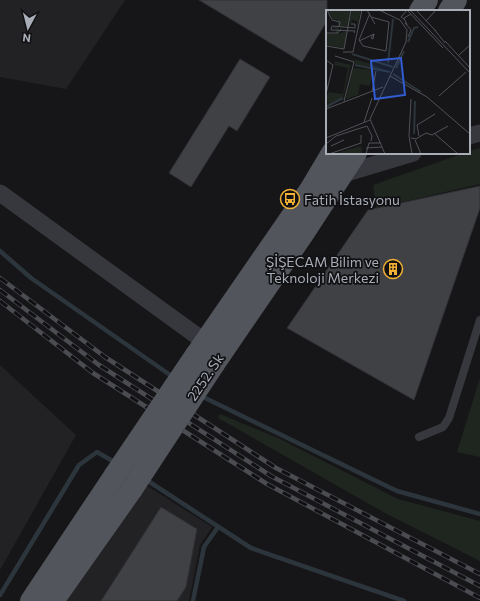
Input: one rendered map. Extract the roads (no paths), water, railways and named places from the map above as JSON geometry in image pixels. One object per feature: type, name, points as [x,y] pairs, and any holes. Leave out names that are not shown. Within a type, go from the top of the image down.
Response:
[{"type":"main road","points":[[421,10],[427,0]]},
{"type":"main road","points":[[450,10],[456,0]]},
{"type":"main road","name":"2252. Sk","points":[[53,601],[132,489],[209,353],[331,154]]},
{"type":"main road","name":"2252. Sk","points":[[31,601],[115,476],[209,353],[304,234],[355,154]]},
{"type":"street","points":[[470,136],[480,133]]},
{"type":"street","points":[[343,174],[410,154]]},
{"type":"street","points":[[0,193],[209,353]]},
{"type":"lane","points":[[419,438],[444,427],[449,418],[480,320]]},
{"type":"waterway","points":[[0,251],[31,278],[173,377]]},
{"type":"waterway","points":[[201,396],[397,491],[480,514]]},
{"type":"waterway","points":[[0,595],[79,465],[97,452],[116,463]]},
{"type":"waterway","points":[[145,479],[251,548],[404,601]]},
{"type":"waterway","points":[[193,601],[204,547],[218,527]]},
{"type":"railway","points":[[0,278],[105,357],[276,468],[480,574]]},
{"type":"railway","points":[[0,290],[99,365],[271,476],[480,586]]},
{"type":"railway","points":[[0,301],[93,373],[267,484],[480,598]]},
{"type":"place","name":"Fatih İstasyonu","points":[[290,199]]},
{"type":"place","name":"ŞİŞECAM Bilim ve Teknoloji Merkezi","points":[[393,269]]}]
